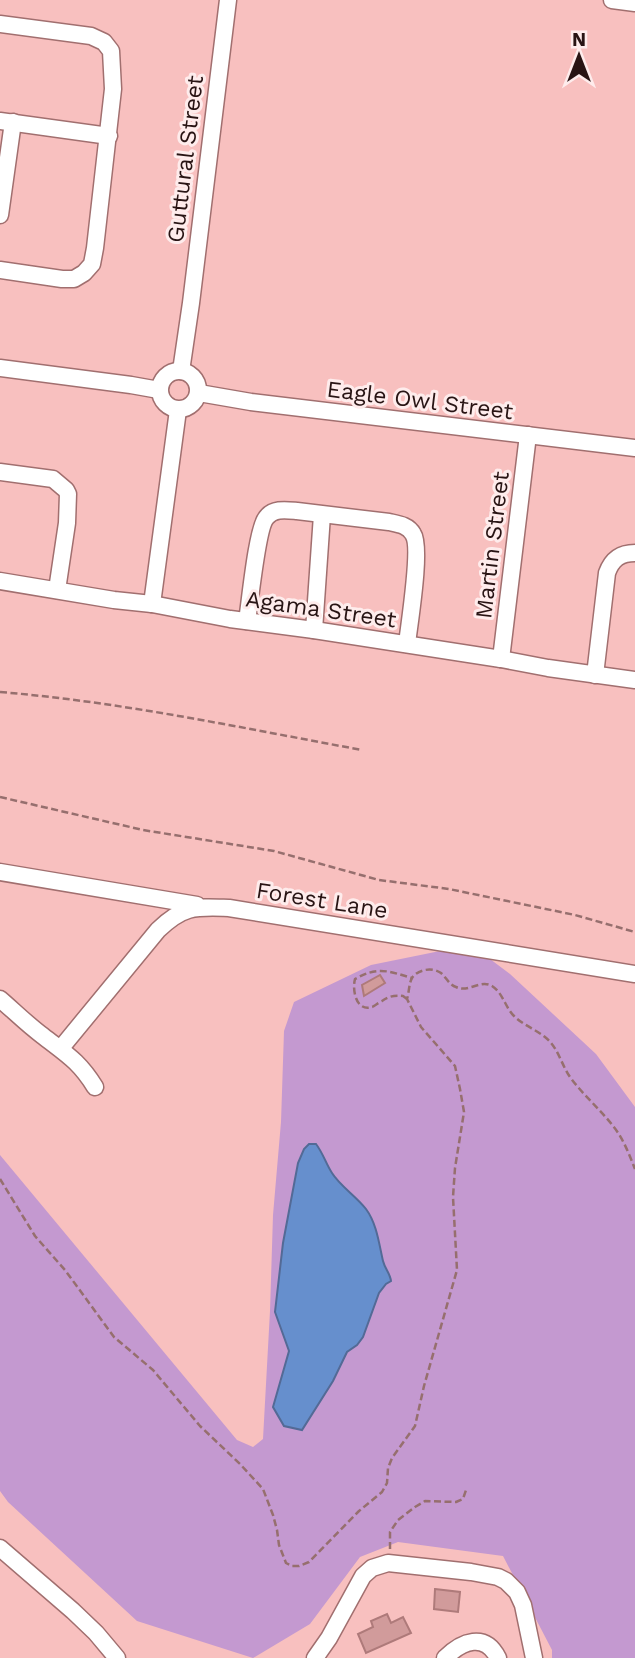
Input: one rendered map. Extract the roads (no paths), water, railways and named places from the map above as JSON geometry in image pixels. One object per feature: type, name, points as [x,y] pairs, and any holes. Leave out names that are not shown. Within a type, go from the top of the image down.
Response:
[{"type":"street","name":"Guttural Street","points":[[181,371],[228,0]]},
{"type":"street","points":[[612,0],[635,3]]},
{"type":"street","points":[[0,24],[91,36],[104,42],[111,51],[113,89],[92,264],[74,279],[0,270]]},
{"type":"street","points":[[0,215],[7,121],[109,136]]},
{"type":"street","points":[[0,368],[159,390]]},
{"type":"street","points":[[181,371],[194,378],[199,393],[196,401],[188,408],[178,410],[167,407],[159,390],[163,379],[172,372],[181,371]]},
{"type":"street","name":"Eagle Owl Street","points":[[199,393],[251,402],[635,448]]},
{"type":"street","points":[[152,604],[178,410]]},
{"type":"street","name":"Martin Street","points":[[501,659],[528,436]]},
{"type":"street","points":[[0,472],[53,479],[66,489],[67,523],[57,590]]},
{"type":"street","points":[[247,621],[259,535],[265,519],[275,511],[395,523],[412,532],[415,539],[416,556],[407,644]]},
{"type":"street","points":[[314,630],[322,515]]},
{"type":"street","points":[[595,675],[607,573],[617,557],[625,553],[635,553]]},
{"type":"street","name":"Agama Street","points":[[0,581],[635,680]]},
{"type":"street","points":[[0,872],[206,907]]},
{"type":"street","name":"Forest Lane","points":[[61,1048],[165,924],[184,910],[206,907],[229,908],[635,974]]},
{"type":"street","points":[[0,999],[80,1065],[95,1087]]},
{"type":"street","points":[[0,1548],[73,1611],[117,1658]]},
{"type":"street","points":[[315,1658],[363,1576],[372,1568],[388,1563],[480,1574],[506,1581],[517,1591],[523,1605],[534,1658]]},
{"type":"street","points":[[445,1658],[462,1644],[478,1642],[489,1646],[498,1658]]},
{"type":"water","points":[[309,1144],[316,1144],[335,1178],[370,1215],[391,1281],[379,1293],[363,1337],[347,1352],[333,1381],[302,1430],[284,1426],[273,1407],[289,1351],[275,1312],[283,1243],[298,1163]]}]
